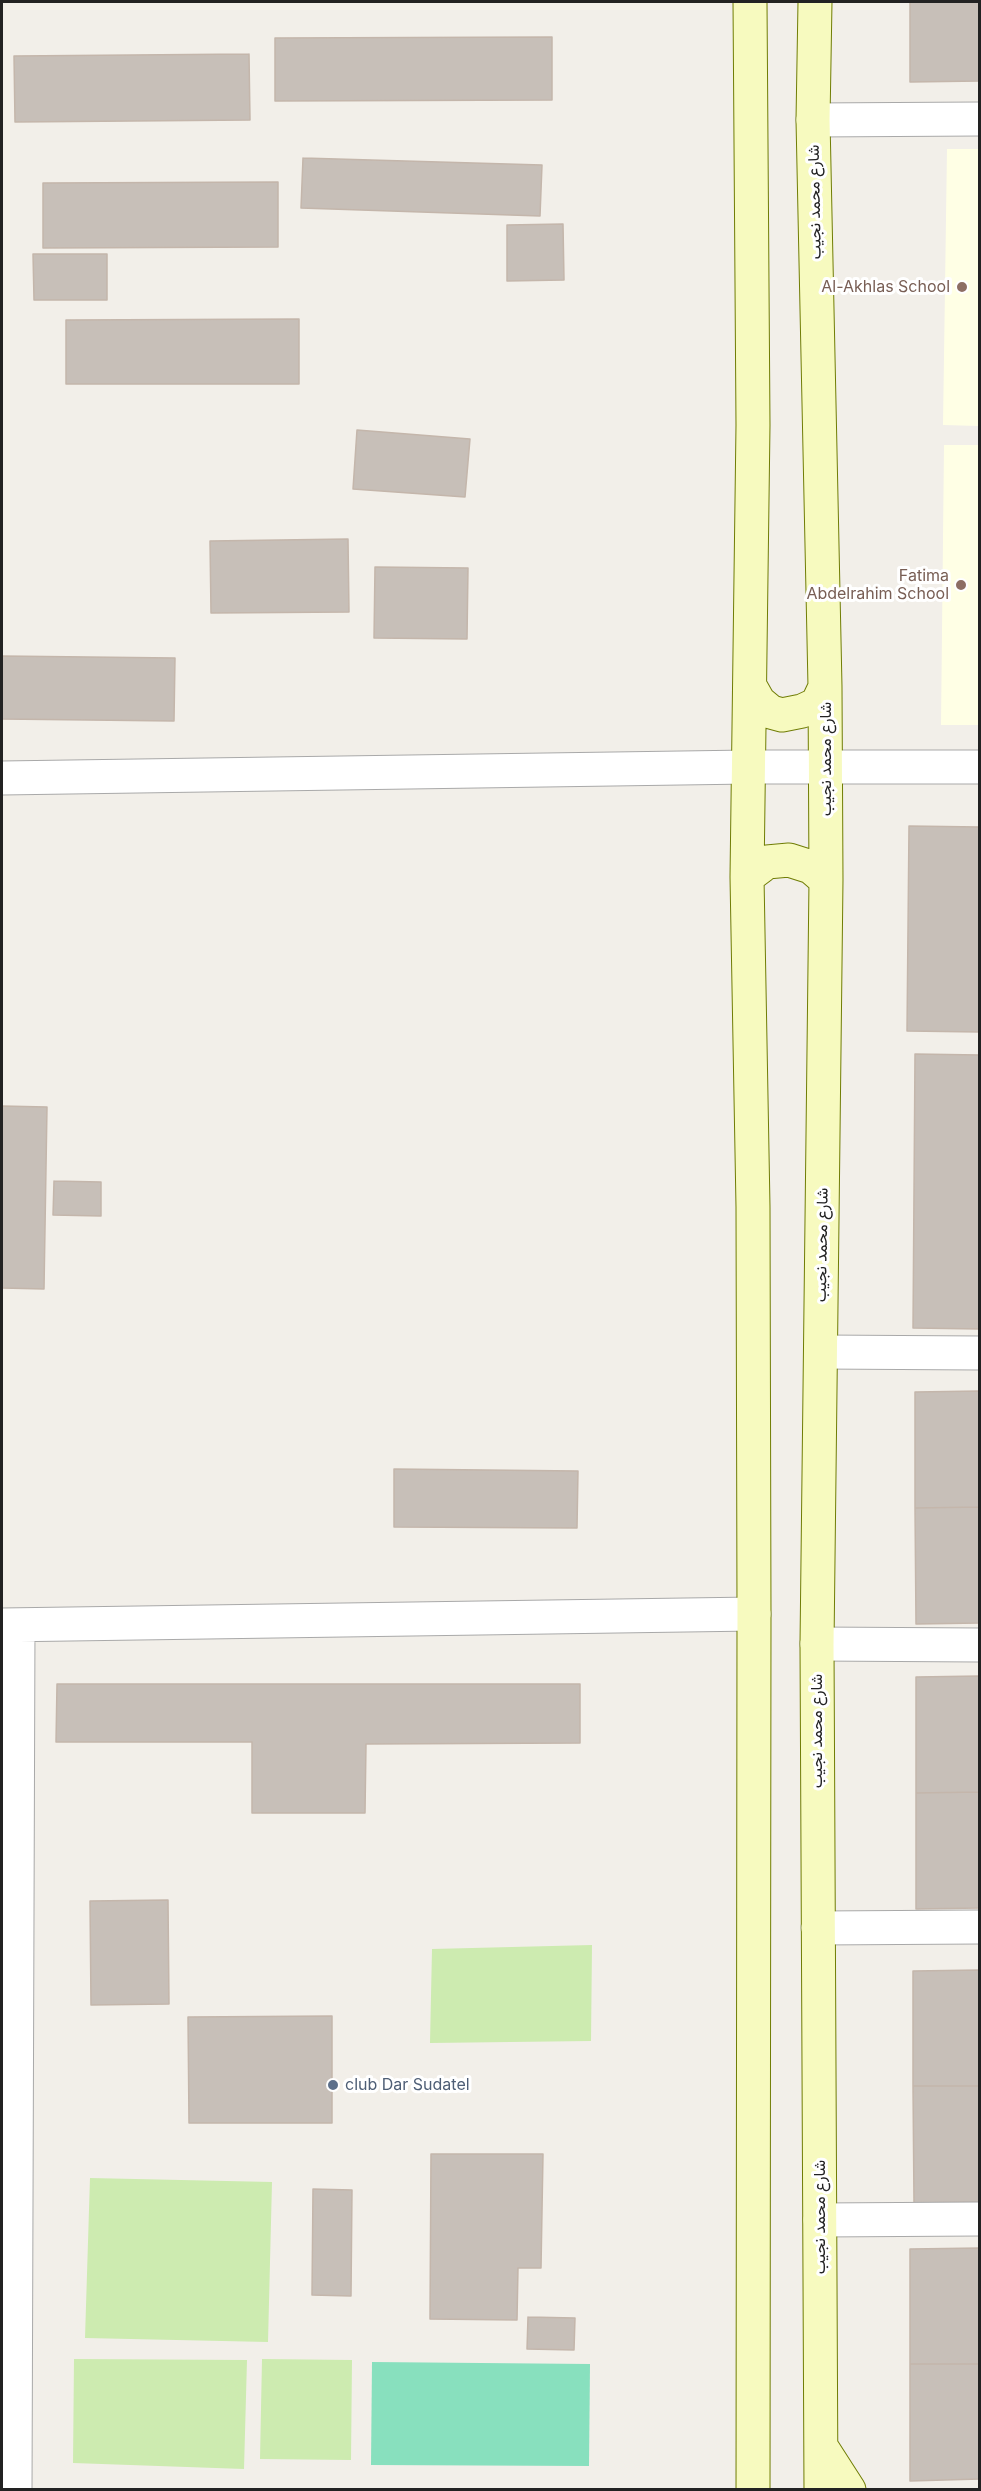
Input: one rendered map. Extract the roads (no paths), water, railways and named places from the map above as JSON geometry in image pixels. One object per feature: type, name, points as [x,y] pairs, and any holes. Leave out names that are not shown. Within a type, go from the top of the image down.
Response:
[{"type":"main road","points":[[750,2],[753,425],[747,878],[753,1207],[755,2453],[753,2490]]},
{"type":"main road","name":"شارع محمد نجيب","points":[[815,2],[813,120],[826,766],[817,1644],[821,2490]]},
{"type":"main road","points":[[750,686],[759,702],[771,712],[782,715],[802,711],[817,704],[825,687]]},
{"type":"main road","points":[[747,878],[767,862],[789,860],[812,867],[826,880]]},
{"type":"main road","points":[[822,2448],[849,2490]]},
{"type":"main road","points":[[732,2490],[755,2453]]},
{"type":"street","points":[[813,120],[980,119]]},
{"type":"street","points":[[2,778],[826,766],[980,767]]},
{"type":"street","points":[[821,1352],[980,1353]]},
{"type":"street","points":[[15,2490],[9,2148],[10,1625],[754,1614]]},
{"type":"street","points":[[817,1644],[980,1645]]},
{"type":"street","points":[[818,1928],[980,1927]]},
{"type":"street","points":[[820,2220],[980,2219]]},
{"type":"place","name":"Al-Akhlas School","points":[[962,287]]},
{"type":"place","name":"Fatima Abdelrahim School","points":[[961,585]]},
{"type":"place","name":"club Dar Sudatel","points":[[333,2085]]}]
